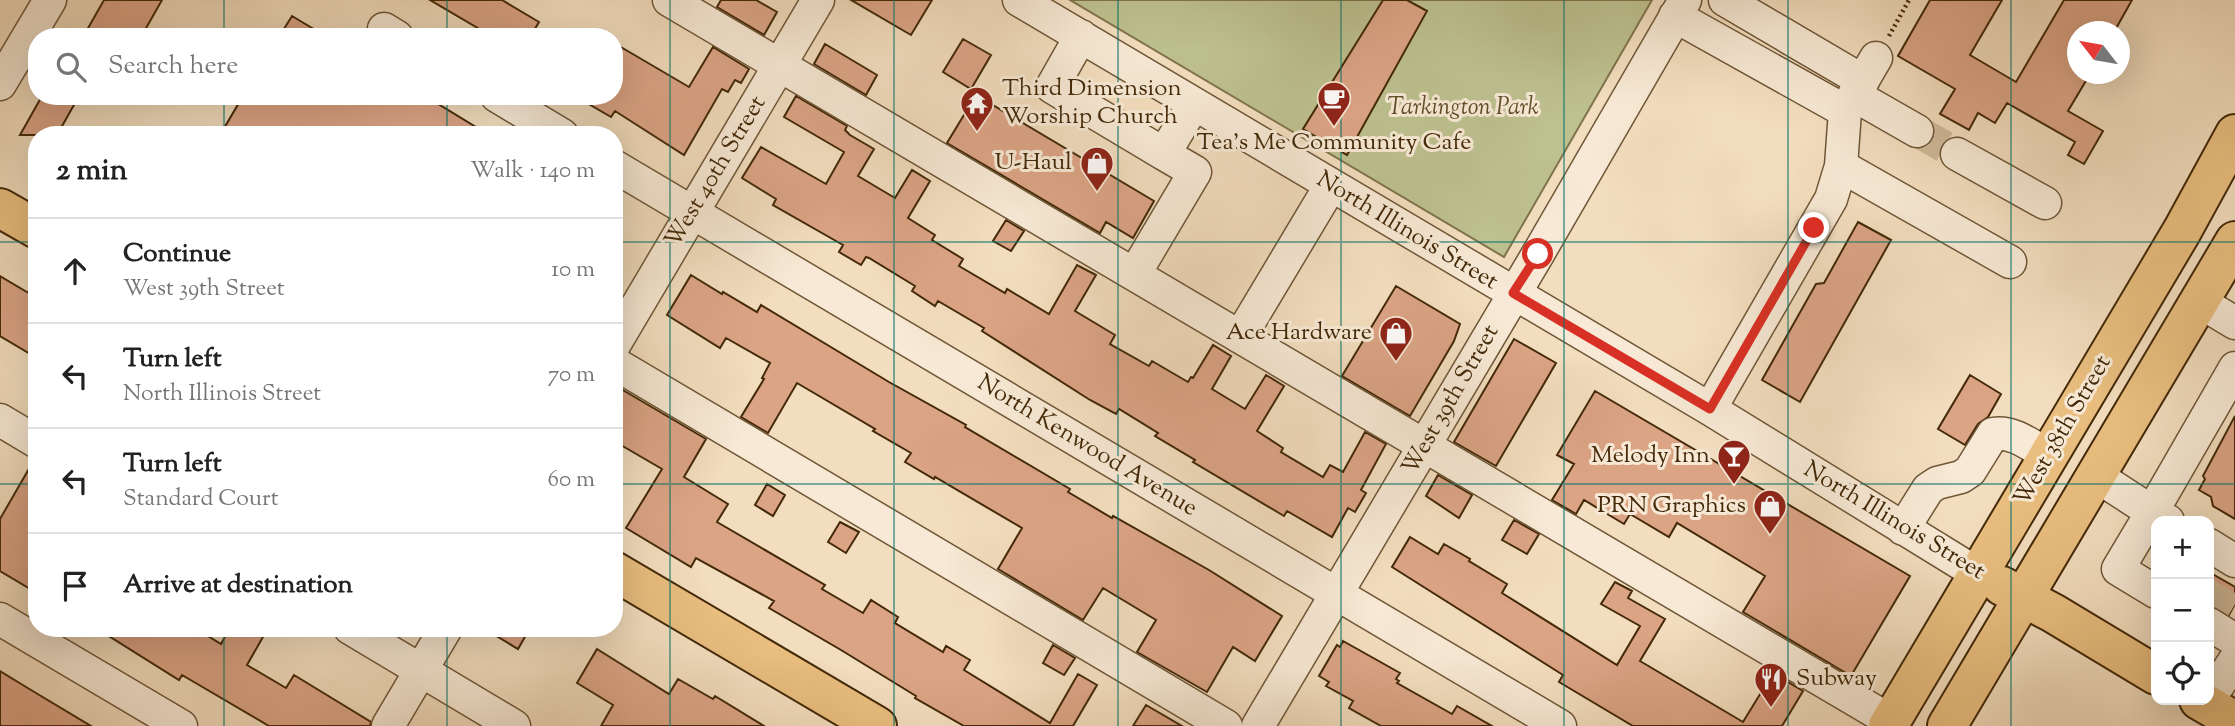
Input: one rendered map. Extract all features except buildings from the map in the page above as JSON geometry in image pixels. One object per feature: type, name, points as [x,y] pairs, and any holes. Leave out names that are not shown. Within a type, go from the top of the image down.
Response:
[{"type":"main road","name":"West 38th Street","points":[[1889,724],[2182,230],[2235,134]]},
{"type":"main road","points":[[0,208],[28,224]]},
{"type":"main road","name":"West 38th Street","points":[[1947,726],[2235,241]]},
{"type":"main road","name":"North Illinois Street","points":[[1978,574],[2151,672]]},
{"type":"main road","points":[[623,576],[877,726]]},
{"type":"street","points":[[0,84],[9,48],[50,0]]},
{"type":"street","points":[[669,0],[1889,724]]},
{"type":"street","name":"West 40th Street","points":[[623,330],[818,0]]},
{"type":"street","name":"North Illinois Street","points":[[1019,0],[1710,409],[1978,574]]},
{"type":"street","points":[[1725,0],[1860,86],[1917,131]]},
{"type":"street","points":[[1680,8],[1860,86]]},
{"type":"street","name":"West 39th Street","points":[[1258,726],[1680,8]]},
{"type":"street","points":[[1081,36],[1052,87],[1195,172],[1141,263]]},
{"type":"street","points":[[1710,409],[1831,199],[1860,86]]},
{"type":"street","points":[[1164,154],[1194,104]]},
{"type":"street","points":[[512,105],[547,126]]},
{"type":"street","points":[[1957,153],[2045,203]]},
{"type":"street","points":[[1841,166],[2010,262]]},
{"type":"street","name":"North Kenwood Avenue","points":[[623,171],[1560,726]]},
{"type":"street","points":[[1240,337],[1331,185]]},
{"type":"street","points":[[2200,302],[2235,323]]},
{"type":"street","points":[[623,368],[1226,726]]},
{"type":"street","points":[[2161,516],[2229,411],[2235,368]]},
{"type":"street","points":[[0,420],[28,437]]},
{"type":"street","points":[[1903,529],[1928,489],[1970,471],[1993,434],[2003,432],[2012,435],[2049,456]]},
{"type":"street","points":[[2095,475],[2158,516]]},
{"type":"street","points":[[2151,528],[2118,569],[2151,587]]},
{"type":"street","points":[[2214,551],[2233,573]]},
{"type":"street","points":[[0,619],[28,636]]},
{"type":"street","points":[[2214,622],[2235,640]]},
{"type":"street","points":[[30,637],[181,726]]},
{"type":"street","points":[[365,637],[514,726]]},
{"type":"street","points":[[388,726],[441,637]]},
{"type":"street","points":[[2214,699],[2235,660]]},
{"type":"path","points":[[1860,86],[1909,0]]},
{"type":"green space","name":"Tarkington Park","points":[[1070,0],[1652,0],[1504,257]]},
{"type":"tunnel","points":[[1917,131],[1957,154]]},
{"type":"tunnel","points":[[2214,608],[2229,583]]},
{"type":"place","name":"Tea's Me Community Cafe","points":[[1334,128]]},
{"type":"place","name":"Third Dimension Worship Church","points":[[977,133]]},
{"type":"place","name":"U-Haul","points":[[1097,193]]},
{"type":"place","name":"Ace Hardware","points":[[1396,363]]},
{"type":"place","name":"Melody Inn","points":[[1734,486]]},
{"type":"place","name":"PRN Graphics","points":[[1770,536]]},
{"type":"place","name":"Subway","points":[[1771,709]]},
{"type":"route","points":[[1538,254],[1513,293],[1710,409],[1814,228]]}]
